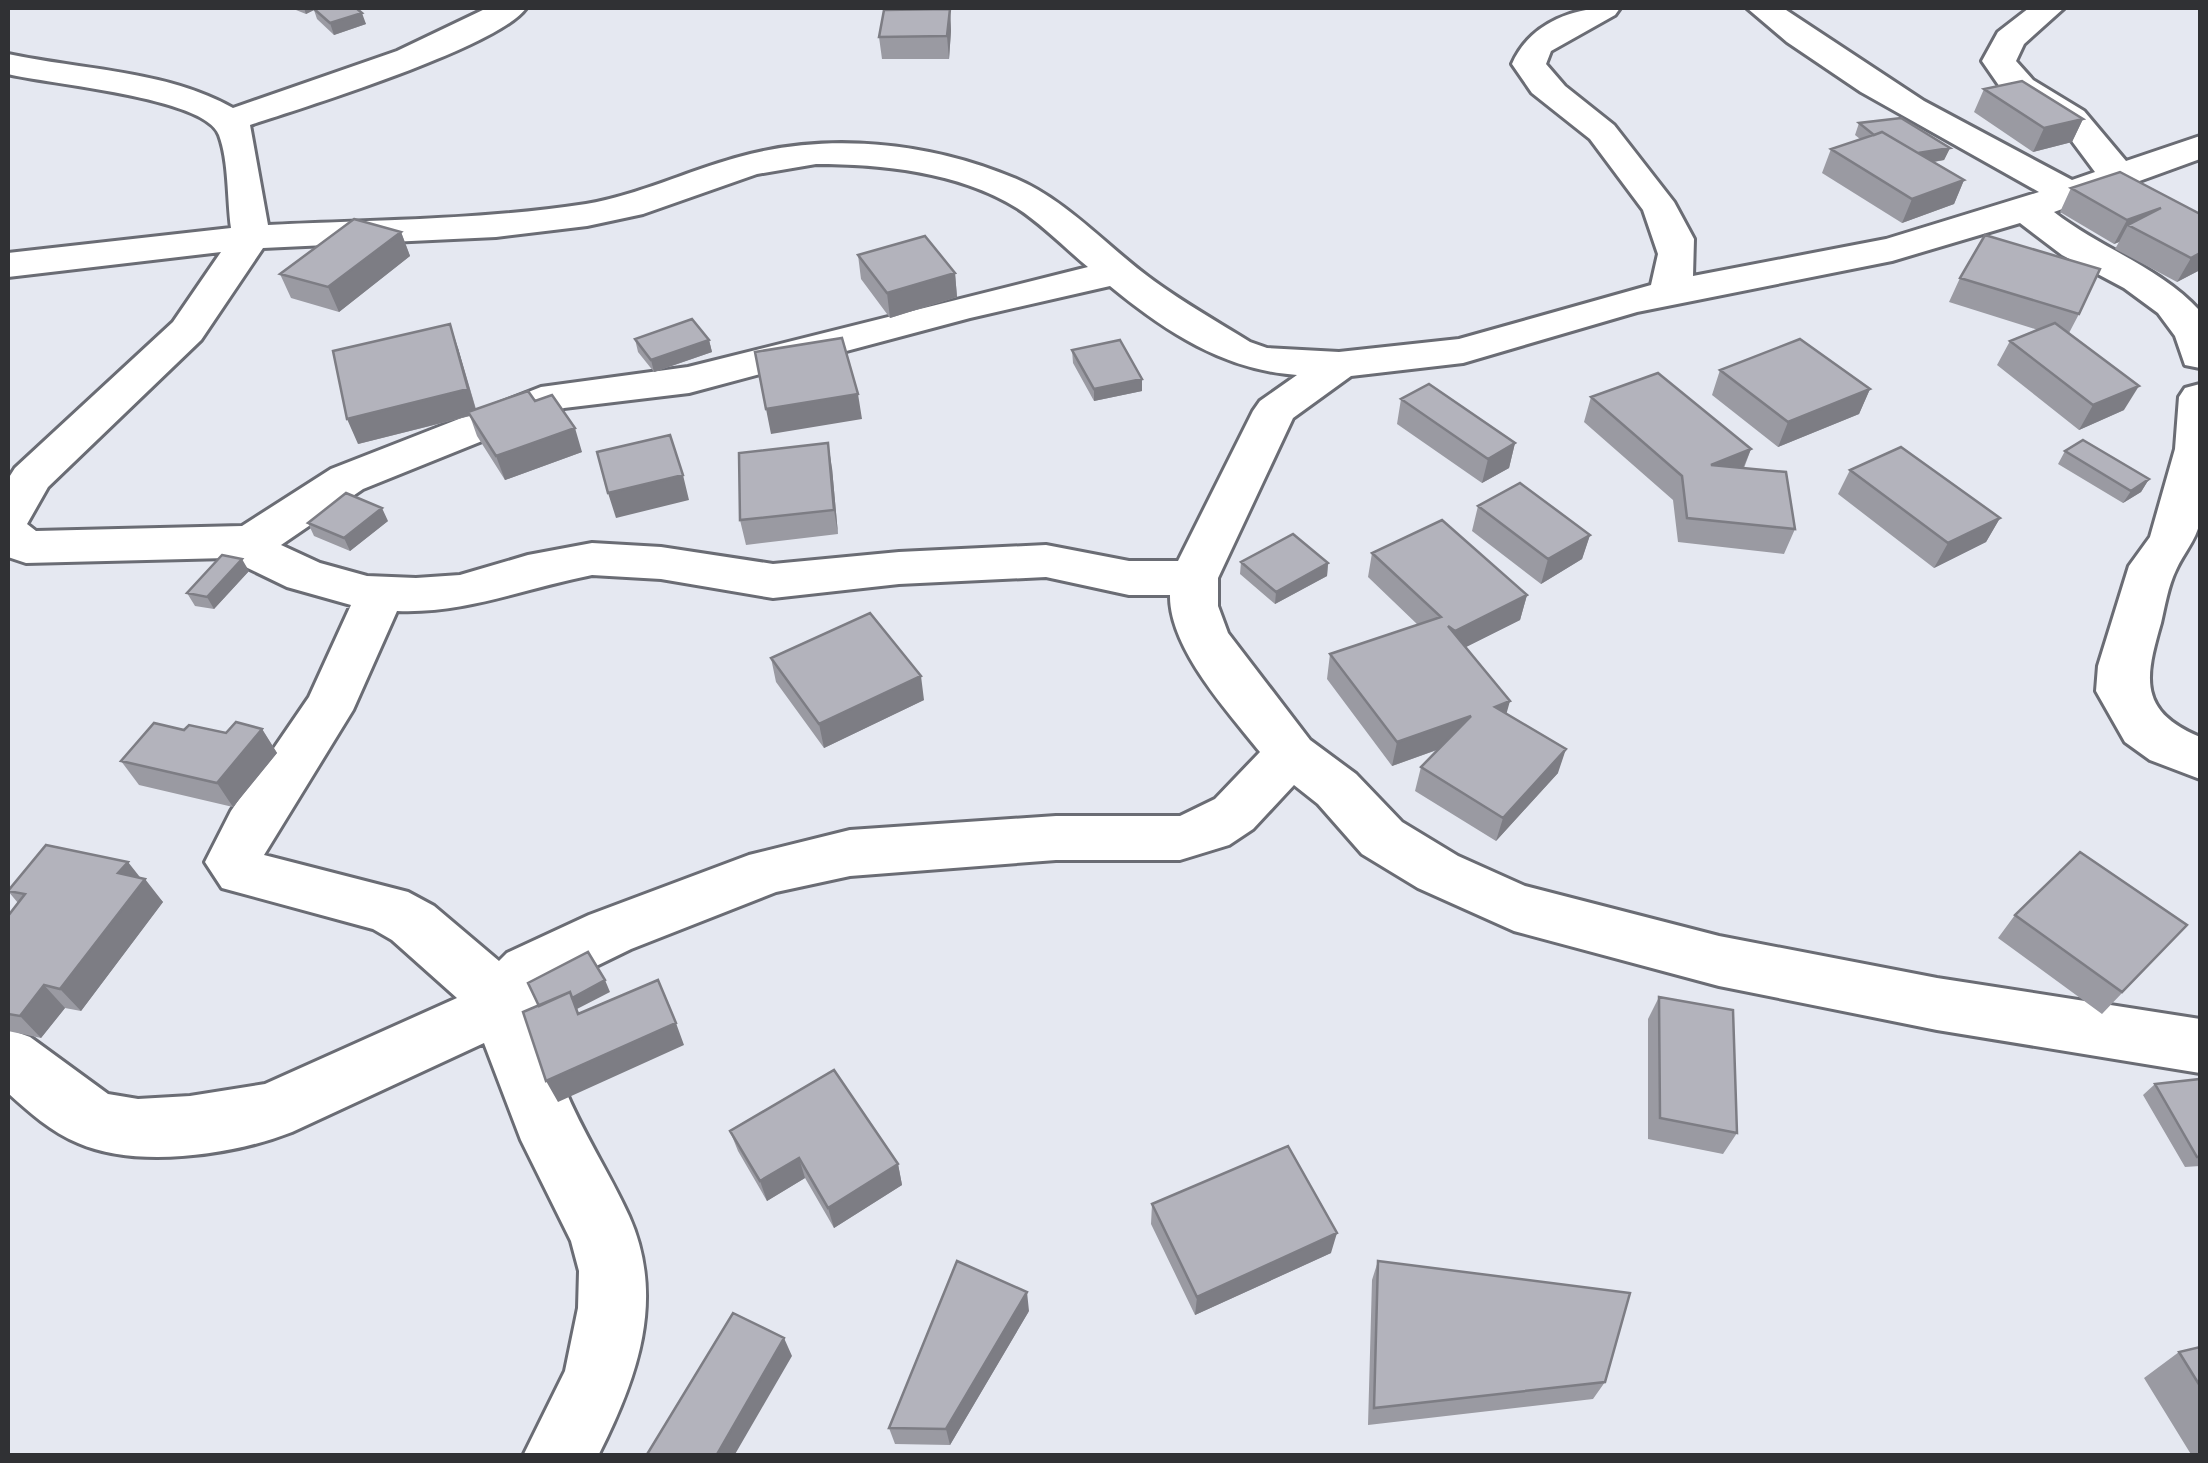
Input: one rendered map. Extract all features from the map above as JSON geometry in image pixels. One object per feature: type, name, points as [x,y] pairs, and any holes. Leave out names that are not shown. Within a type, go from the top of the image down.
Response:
[{"type":"street","points":[[229,120],[398,64],[441,46],[510,8]]},
{"type":"street","points":[[1604,8],[1536,45],[1528,64],[1536,80],[1553,98],[1602,132],[1665,213],[1679,252],[1678,268],[1670,287],[1678,291]]},
{"type":"street","points":[[1763,8],[1844,65],[2007,162],[2071,194]]},
{"type":"street","points":[[2048,8],[2005,46],[1999,62],[2002,69],[2015,83],[2066,113],[2084,131],[2101,162],[2123,175]]},
{"type":"street","points":[[8,64],[133,85],[195,103],[229,120],[239,148],[251,238],[187,332],[31,478],[12,537],[239,545],[263,536],[301,506],[348,479],[556,396],[689,380],[942,312],[1118,272]]},
{"type":"street","points":[[8,94],[79,78]]},
{"type":"street","points":[[8,265],[251,238],[496,226],[587,215],[630,206],[749,165],[816,153],[849,154],[939,166],[1000,185],[1032,201],[1118,272],[1235,351],[1263,360],[1339,365],[1462,350],[1566,318],[1678,291],[1892,249],[2026,210],[2199,148]]},
{"type":"street","points":[[2026,210],[2080,248],[2136,279],[2179,312],[2199,339],[2200,356]]},
{"type":"street","points":[[1339,365],[1275,411],[1194,578],[1194,606],[1204,637],[1291,754],[1337,789],[1382,838],[1438,872],[1514,907],[1719,961],[1937,1004],[2200,1046]]},
{"type":"street","points":[[2200,397],[2197,449],[2172,542],[2153,566],[2122,666],[2122,691],[2144,728],[2169,746],[2200,760]]},
{"type":"street","points":[[239,545],[304,575],[380,593],[462,592],[545,567],[592,560],[661,563],[773,581],[899,568],[1046,560],[1130,578],[1194,578]]},
{"type":"street","points":[[380,593],[356,653],[319,726],[243,836],[233,862],[242,872],[388,910],[413,923],[506,1004]]},
{"type":"street","points":[[559,1456],[598,1381],[613,1308],[613,1271],[603,1234],[553,1140],[513,1037],[506,1004],[515,984],[528,971],[610,932],[768,871],[850,853],[1056,838],[1180,838],[1209,829],[1234,814],[1291,754]]},
{"type":"street","points":[[8,1056],[96,1121],[138,1128],[190,1124],[270,1112],[506,1004]]},
{"type":"building","points":[[313,8],[356,8],[362,13],[330,23]]},
{"type":"building","points":[[950,9],[947,36],[879,37],[884,10]]},
{"type":"building","points":[[2022,81],[2083,119],[2044,128],[1984,89]]},
{"type":"building","points":[[1901,118],[1950,148],[1918,153],[1882,132],[1874,135],[1859,123]]},
{"type":"building","points":[[1882,132],[1964,180],[1912,199],[1831,149]]},
{"type":"building","points":[[2120,172],[2200,214],[2200,253],[2191,258],[2128,225],[2161,208],[2127,220],[2071,188]]},
{"type":"building","points":[[354,219],[401,232],[328,287],[280,274]]},
{"type":"building","points":[[1985,235],[2100,269],[2079,314],[1960,278]]},
{"type":"building","points":[[925,236],[955,273],[887,293],[858,255]]},
{"type":"building","points":[[692,319],[709,340],[651,360],[635,339]]},
{"type":"building","points":[[2055,323],[2139,386],[2093,405],[2010,341]]},
{"type":"building","points":[[450,324],[468,389],[347,419],[333,351]]},
{"type":"building","points":[[842,338],[858,394],[766,409],[755,352]]},
{"type":"building","points":[[1800,339],[1870,389],[1788,422],[1720,370]]},
{"type":"building","points":[[1120,340],[1142,379],[1094,389],[1072,350]]},
{"type":"building","points":[[1658,373],[1751,449],[1711,465],[1786,472],[1795,529],[1687,518],[1682,476],[1591,397]]},
{"type":"building","points":[[1429,384],[1515,443],[1488,459],[1401,399]]},
{"type":"building","points":[[528,391],[535,401],[552,395],[575,428],[496,456],[468,412]]},
{"type":"building","points":[[670,435],[683,475],[608,493],[597,452]]},
{"type":"building","points":[[2083,440],[2149,479],[2131,491],[2065,451]]},
{"type":"building","points":[[828,443],[834,510],[740,520],[739,453]]},
{"type":"building","points":[[1901,447],[2000,518],[1948,543],[1850,470]]},
{"type":"building","points":[[1520,483],[1590,535],[1548,559],[1478,506]]},
{"type":"building","points":[[346,493],[382,508],[344,538],[308,523]]},
{"type":"building","points":[[1442,520],[1527,595],[1455,631],[1448,626],[1510,701],[1495,707],[1566,749],[1503,818],[1421,767],[1471,716],[1397,742],[1330,654],[1441,617],[1372,553]]},
{"type":"building","points":[[1293,534],[1328,563],[1276,592],[1241,562]]},
{"type":"building","points":[[222,555],[242,559],[207,597],[187,593]]},
{"type":"building","points":[[870,613],[921,676],[819,724],[771,658]]},
{"type":"building","points":[[236,722],[262,729],[217,783],[121,761],[154,723],[226,733]]},
{"type":"building","points":[[46,845],[128,862],[118,873],[145,879],[60,989],[44,985],[20,1016],[8,1014],[8,916],[25,894],[8,891]]},
{"type":"building","points":[[2080,852],[2187,925],[2122,992],[2015,915]]},
{"type":"building","points":[[588,952],[605,980],[572,998],[570,992],[539,1006],[528,983]]},
{"type":"building","points":[[658,980],[676,1023],[546,1081],[523,1012],[570,992],[578,1014]]},
{"type":"building","points":[[1659,997],[1733,1010],[1737,1133],[1660,1118]]},
{"type":"building","points":[[834,1070],[898,1164],[828,1208],[799,1158],[760,1181],[730,1131]]},
{"type":"building","points":[[2200,1079],[2200,1157],[2197,1157],[2155,1084]]},
{"type":"building","points":[[1288,1146],[1337,1233],[1197,1297],[1152,1204]]},
{"type":"building","points":[[957,1261],[1027,1292],[946,1429],[889,1428]]},
{"type":"building","points":[[1378,1261],[1630,1293],[1605,1382],[1374,1408]]},
{"type":"building","points":[[733,1313],[784,1338],[716,1456],[646,1456]]},
{"type":"building","points":[[2200,1347],[2200,1386],[2179,1352]]}]
